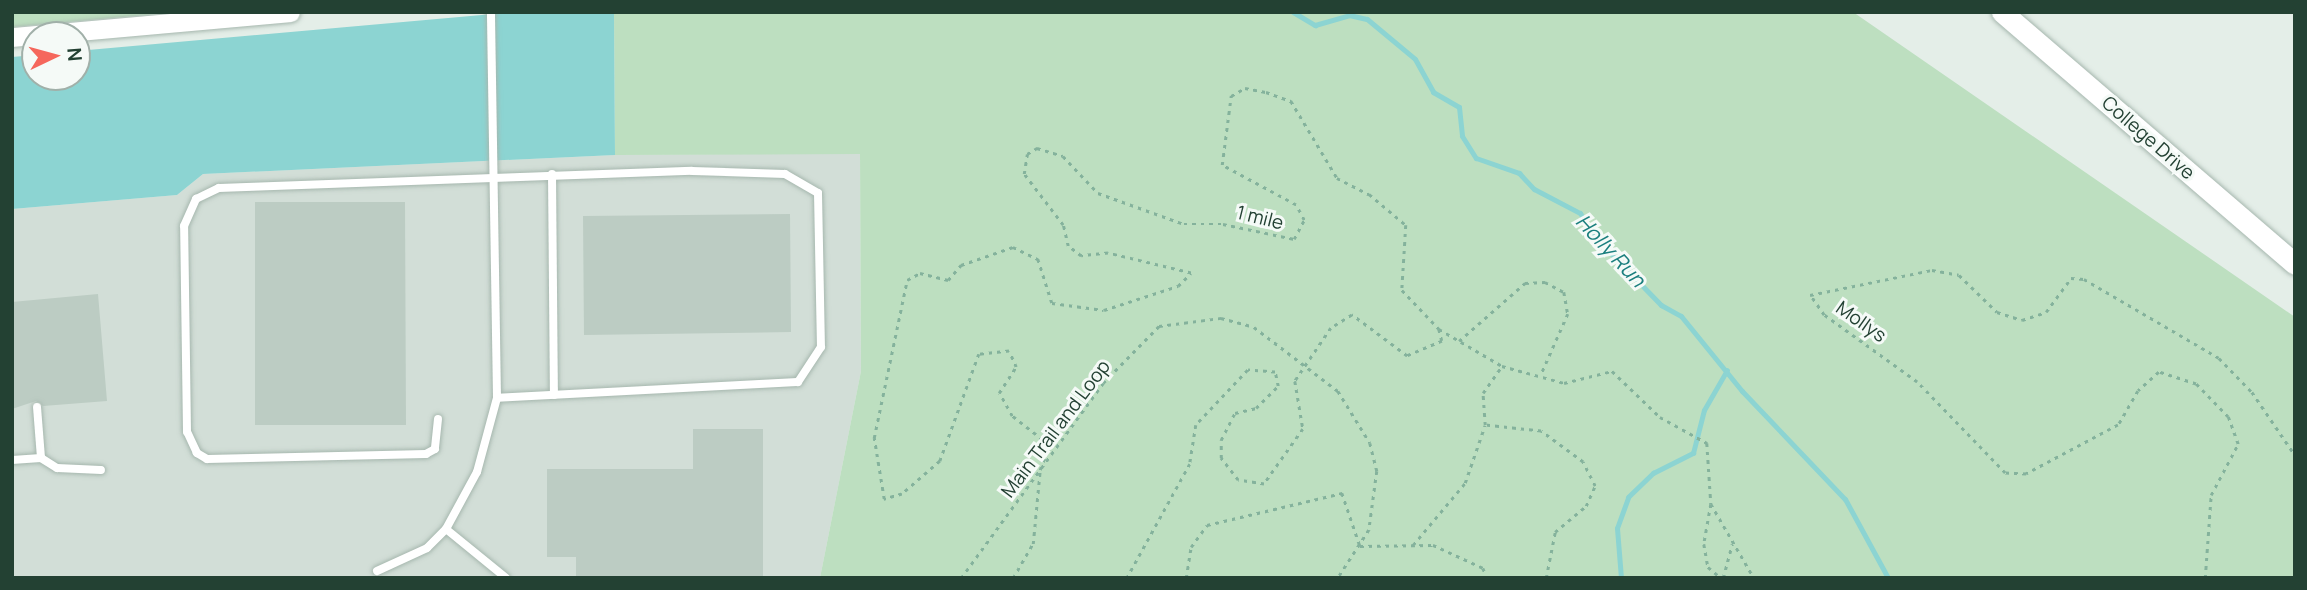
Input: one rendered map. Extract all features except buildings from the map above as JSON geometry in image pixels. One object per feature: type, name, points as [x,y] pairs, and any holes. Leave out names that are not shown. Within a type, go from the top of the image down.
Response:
[{"type":"main road","name":"College Drive","points":[[2002,12],[2295,264]]},
{"type":"street","points":[[12,37],[290,12]]},
{"type":"lane","points":[[377,571],[427,548],[446,529],[470,491],[497,398],[491,12]]},
{"type":"lane","points":[[552,174],[554,396]]},
{"type":"lane","points":[[438,419],[435,449],[426,454],[207,459],[197,453],[187,432],[186,210],[219,188],[494,175],[785,174],[813,187],[822,216],[821,348],[798,382],[497,398]]},
{"type":"lane","points":[[37,407],[41,458]]},
{"type":"lane","points":[[12,460],[41,458],[57,468],[102,470]]},
{"type":"lane","points":[[446,529],[506,578]]},
{"type":"path","name":"1 mile","points":[[1040,470],[1049,445],[1032,429],[1012,416],[999,393],[1016,367],[1009,351],[979,354],[940,461],[902,494],[884,499],[874,438],[907,280],[920,273],[948,279],[961,265],[1013,247],[1038,259],[1052,303],[1104,310],[1178,286],[1191,273],[1108,253],[1081,256],[1068,246],[1063,225],[1024,174],[1027,154],[1037,148],[1063,156],[1098,193],[1184,225],[1250,228],[1283,241],[1302,235],[1303,212],[1296,205],[1222,165],[1225,108],[1236,90],[1291,101],[1316,136],[1324,166],[1406,225],[1402,290],[1439,329]]},
{"type":"path","name":"Mollys","points":[[2205,578],[2211,495],[2238,443],[2228,417],[2196,384],[2159,372],[2138,391],[2118,425],[2026,474],[2005,473],[1917,382],[1824,315],[1810,295],[1932,270],[1959,275],[1997,312],[2022,320],[2046,312],[2071,278],[2084,279],[2219,358],[2252,392],[2295,455]]},
{"type":"path","points":[[1459,341],[1525,283],[1545,282],[1564,292],[1568,313],[1541,375]]},
{"type":"path","points":[[1128,578],[1190,464],[1196,425],[1248,370],[1275,372],[1278,386],[1256,408],[1235,414],[1221,440],[1221,458],[1238,480],[1264,485],[1303,429],[1295,381],[1346,316],[1364,320],[1371,333],[1407,356],[1441,341],[1439,329]]},
{"type":"path","name":"Main Trail and Loop","points":[[961,578],[1103,383],[1159,326],[1221,318],[1254,327],[1307,365],[1353,409],[1370,443],[1377,471],[1374,506],[1360,546],[1338,578]]},
{"type":"path","points":[[1439,329],[1502,366],[1563,383],[1612,371],[1661,417],[1697,439],[1712,453],[1711,504],[1704,544],[1709,566],[1722,578],[1732,544]]},
{"type":"path","points":[[1413,545],[1465,482],[1485,425],[1483,393],[1502,366]]},
{"type":"path","points":[[1485,425],[1541,431],[1583,462],[1595,486],[1586,506],[1555,532],[1546,578]]},
{"type":"path","points":[[1013,578],[1033,544],[1040,470]]},
{"type":"path","points":[[1186,578],[1191,547],[1207,524],[1342,493],[1360,546],[1433,545],[1467,560],[1487,578]]},
{"type":"path","points":[[1711,504],[1732,544],[1755,578]]},
{"type":"shaded area","points":[[860,153],[861,371],[820,578],[12,578],[12,209],[177,195],[203,174],[615,155]]},
{"type":"green space","points":[[12,12],[178,12],[78,21],[21,21],[21,26],[12,27]]},
{"type":"green space","points":[[614,12],[1853,12],[2295,317],[2295,578],[820,578],[861,371],[860,154],[615,155]]},
{"type":"water","points":[[516,12],[614,12],[615,155],[203,174],[177,195],[12,209],[12,57],[21,56],[21,91],[91,91],[91,50]]},
{"type":"waterway","name":"Holly Run","points":[[1293,12],[1315,25],[1349,15],[1367,19],[1415,59],[1433,92],[1459,107],[1462,136],[1476,158],[1519,173],[1534,189],[1580,213],[1597,239],[1661,305],[1681,316],[1742,391],[1845,499],[1888,578]]},
{"type":"waterway","points":[[1621,578],[1617,528],[1628,497],[1653,473],[1693,453],[1704,410],[1727,370]]}]
